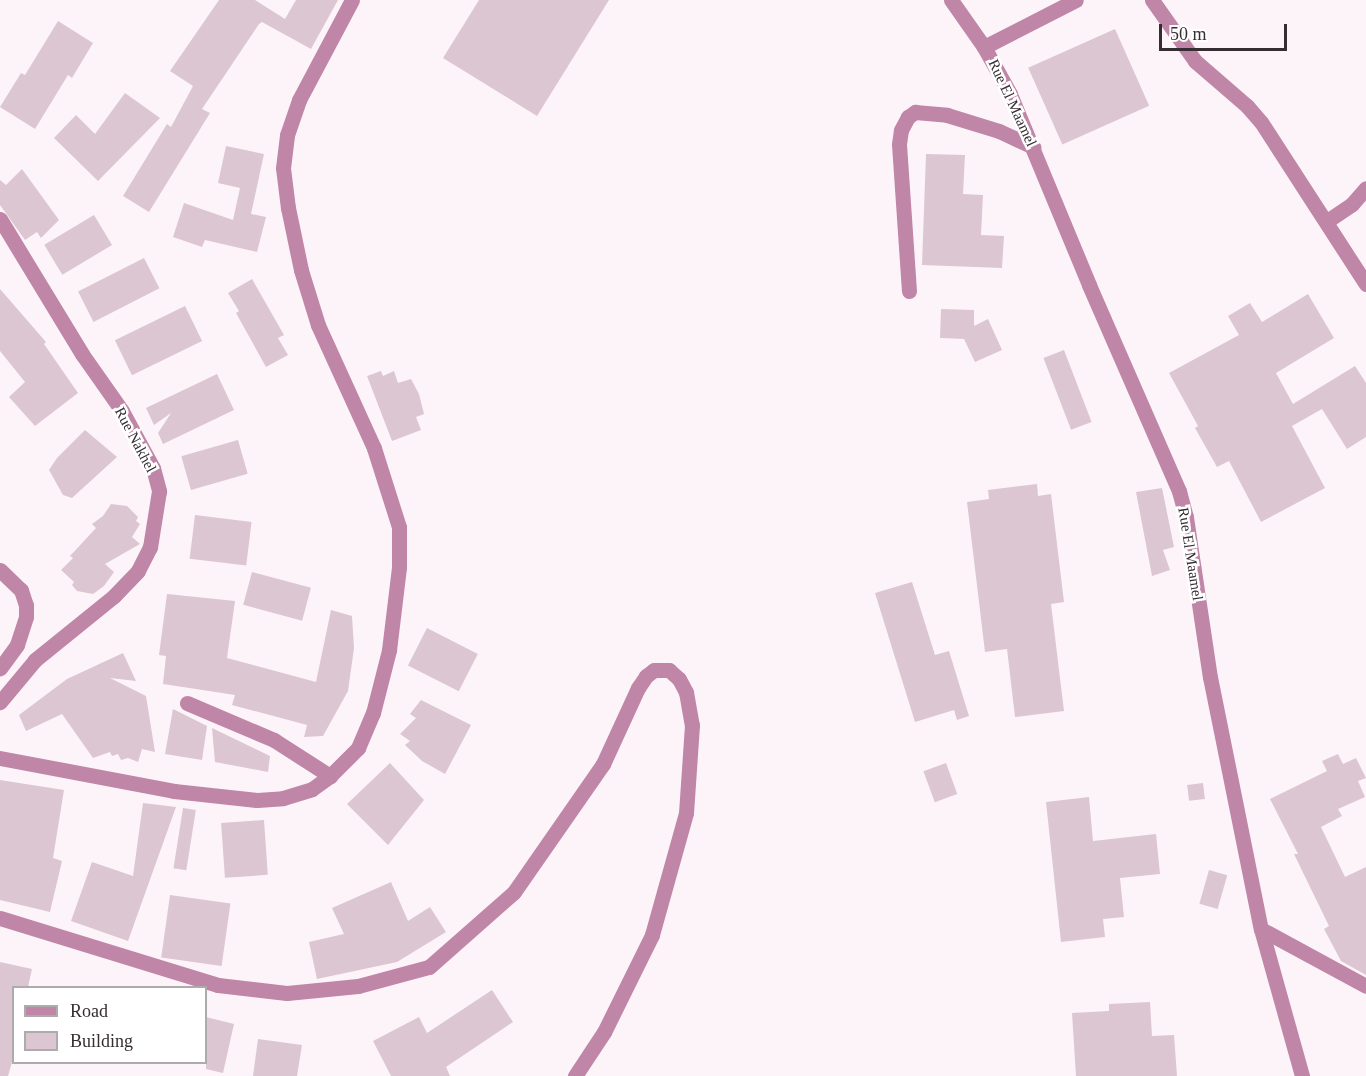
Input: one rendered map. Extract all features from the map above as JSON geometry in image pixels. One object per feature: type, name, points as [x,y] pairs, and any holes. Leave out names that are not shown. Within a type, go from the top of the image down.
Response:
[{"type":"street","points":[[0,758],[174,791],[257,800],[283,798],[312,789],[330,776],[358,748],[373,713],[383,679],[394,610],[400,547],[399,527],[374,448],[318,325],[301,270],[288,208],[284,168],[287,135],[298,100],[351,0]]},
{"type":"street","name":"Rue El Maamel","points":[[951,0],[984,47],[1010,94],[1089,285],[1179,492],[1186,517],[1212,688],[1261,929],[1302,1076]]},
{"type":"street","points":[[984,47],[1076,0]]},
{"type":"street","points":[[1152,0],[1195,61],[1247,105],[1261,122],[1366,284]]},
{"type":"street","points":[[909,291],[899,144],[901,130],[908,117],[915,112],[947,115],[999,131],[1033,147]]},
{"type":"street","points":[[1327,221],[1352,204],[1366,188]]},
{"type":"street","name":"Rue Nakhel","points":[[0,219],[82,354],[122,411],[153,468],[159,491],[150,547],[138,571],[114,596],[35,660],[0,702]]},
{"type":"street","points":[[0,570],[10,576],[21,590],[27,617],[17,645],[0,668]]},
{"type":"street","points":[[0,918],[218,985],[287,993],[358,986],[429,967],[514,892],[603,764],[638,688],[646,676],[654,670],[669,670],[686,692],[692,725],[686,813],[652,935],[604,1032],[575,1076]]},
{"type":"street","points":[[187,703],[274,740],[330,776]]},
{"type":"street","points":[[1261,929],[1366,986]]},
{"type":"building","points":[[219,0],[255,0],[285,19],[296,0],[338,0],[311,49],[262,22],[259,24],[202,109],[210,113],[149,212],[123,196],[167,124],[171,127],[193,86],[170,71]]},
{"type":"building","points":[[479,0],[609,0],[537,116],[443,58]]},
{"type":"building","points":[[58,21],[93,43],[72,78],[68,75],[35,129],[0,107],[21,73],[25,75]]},
{"type":"building","points":[[1115,29],[1149,106],[1062,144],[1028,68]]},
{"type":"building","points":[[125,93],[160,118],[98,181],[54,138],[76,115],[95,134]]},
{"type":"building","points":[[226,146],[264,154],[251,214],[266,217],[257,252],[205,240],[202,247],[173,237],[184,203],[233,220],[240,188],[218,183]]},
{"type":"building","points":[[926,154],[965,155],[963,194],[983,195],[981,235],[1004,236],[1002,268],[922,265]]},
{"type":"building","points":[[22,169],[59,220],[41,238],[37,232],[25,240],[0,205],[0,180],[6,185]]},
{"type":"building","points":[[94,215],[112,245],[62,275],[44,245]]},
{"type":"building","points":[[144,258],[159,288],[94,322],[78,292]]},
{"type":"building","points":[[252,279],[284,335],[278,338],[288,355],[266,367],[236,313],[239,311],[228,293]]},
{"type":"building","points":[[0,289],[46,342],[44,344],[78,393],[35,426],[9,397],[25,382],[0,351]]},
{"type":"building","points":[[1308,294],[1334,338],[1276,373],[1293,404],[1355,366],[1366,383],[1366,437],[1347,449],[1322,409],[1292,426],[1325,488],[1261,522],[1229,461],[1217,467],[1195,428],[1198,426],[1169,373],[1239,335],[1228,316],[1250,303],[1262,322]]},
{"type":"building","points":[[185,306],[202,341],[132,375],[115,340]]},
{"type":"building","points":[[941,309],[974,310],[974,326],[988,319],[1002,350],[975,362],[964,339],[940,338]]},
{"type":"building","points":[[1064,350],[1092,422],[1071,430],[1043,358]]},
{"type":"building","points":[[381,371],[383,376],[394,371],[398,383],[411,379],[419,394],[424,414],[416,417],[421,430],[392,441],[367,376]]},
{"type":"building","points":[[217,374],[234,410],[163,444],[158,433],[171,413],[154,425],[146,408]]},
{"type":"building","points":[[85,430],[117,457],[72,498],[63,495],[49,470],[57,458]]},
{"type":"building","points":[[238,440],[248,474],[191,490],[181,456]]},
{"type":"building","points":[[1037,484],[1038,496],[1051,494],[1064,602],[1051,604],[1064,711],[1015,717],[1007,649],[985,652],[967,502],[989,499],[988,490]]},
{"type":"building","points":[[1162,488],[1174,547],[1163,550],[1170,570],[1152,576],[1136,492]]},
{"type":"building","points":[[111,504],[127,506],[138,517],[136,521],[140,524],[132,537],[140,544],[105,564],[114,572],[104,586],[93,594],[77,591],[72,585],[74,582],[61,570],[73,558],[70,556],[96,528],[92,524],[103,516]]},
{"type":"building","points":[[195,515],[252,522],[246,566],[190,559]]},
{"type":"building","points":[[252,572],[311,588],[302,621],[243,605]]},
{"type":"building","points":[[912,582],[935,655],[949,651],[969,716],[957,720],[954,710],[915,722],[875,593]]},
{"type":"building","points":[[167,594],[235,601],[227,658],[316,682],[331,610],[352,616],[354,648],[348,691],[323,736],[304,737],[307,725],[232,705],[235,695],[163,684],[166,656],[159,655]]},
{"type":"building","points":[[427,628],[478,654],[459,691],[408,665]]},
{"type":"building","points":[[123,653],[136,681],[110,678],[146,696],[155,752],[142,749],[138,762],[128,758],[121,760],[118,754],[112,756],[110,752],[93,758],[62,714],[26,731],[19,715],[67,679]]},
{"type":"building","points":[[421,700],[471,725],[445,774],[422,761],[405,745],[410,741],[400,734],[416,718],[410,714]]},
{"type":"building","points":[[173,709],[207,726],[202,760],[165,754]]},
{"type":"building","points":[[212,728],[270,756],[268,772],[215,762]]},
{"type":"building","points":[[1338,754],[1343,764],[1356,758],[1366,778],[1358,781],[1365,797],[1338,809],[1342,816],[1321,827],[1345,877],[1366,867],[1366,975],[1341,961],[1324,929],[1329,926],[1294,854],[1298,854],[1270,799],[1327,771],[1322,761]]},
{"type":"building","points":[[390,763],[424,800],[388,845],[347,804]]},
{"type":"building","points":[[946,763],[957,794],[935,802],[923,771]]},
{"type":"building","points":[[0,780],[64,790],[53,858],[62,861],[50,912],[0,900]]},
{"type":"building","points":[[1203,783],[1205,799],[1189,801],[1187,785]]},
{"type":"building","points":[[1089,797],[1093,841],[1156,834],[1160,874],[1120,878],[1124,917],[1103,919],[1105,937],[1061,942],[1046,802]]},
{"type":"building","points":[[143,803],[176,807],[128,941],[71,921],[92,862],[133,876]]},
{"type":"building","points":[[183,808],[196,810],[186,870],[173,868]]},
{"type":"building","points":[[264,820],[268,875],[225,878],[221,823]]},
{"type":"building","points":[[1209,870],[1227,875],[1218,909],[1199,904]]},
{"type":"building","points":[[391,882],[408,921],[430,907],[446,932],[397,962],[317,979],[309,942],[344,934],[332,908]]},
{"type":"building","points":[[170,895],[230,903],[222,966],[161,957]]},
{"type":"building","points":[[0,962],[32,969],[28,986],[12,986],[12,1062],[8,1076],[0,1076]]},
{"type":"building","points":[[492,990],[513,1022],[446,1067],[450,1076],[391,1076],[373,1041],[419,1017],[427,1033]]},
{"type":"building","points":[[1150,1002],[1152,1036],[1174,1035],[1177,1076],[1076,1076],[1072,1013],[1109,1011],[1109,1004]]},
{"type":"building","points":[[207,1017],[234,1024],[223,1073],[206,1069]]},
{"type":"building","points":[[258,1039],[302,1045],[297,1076],[253,1076]]}]
